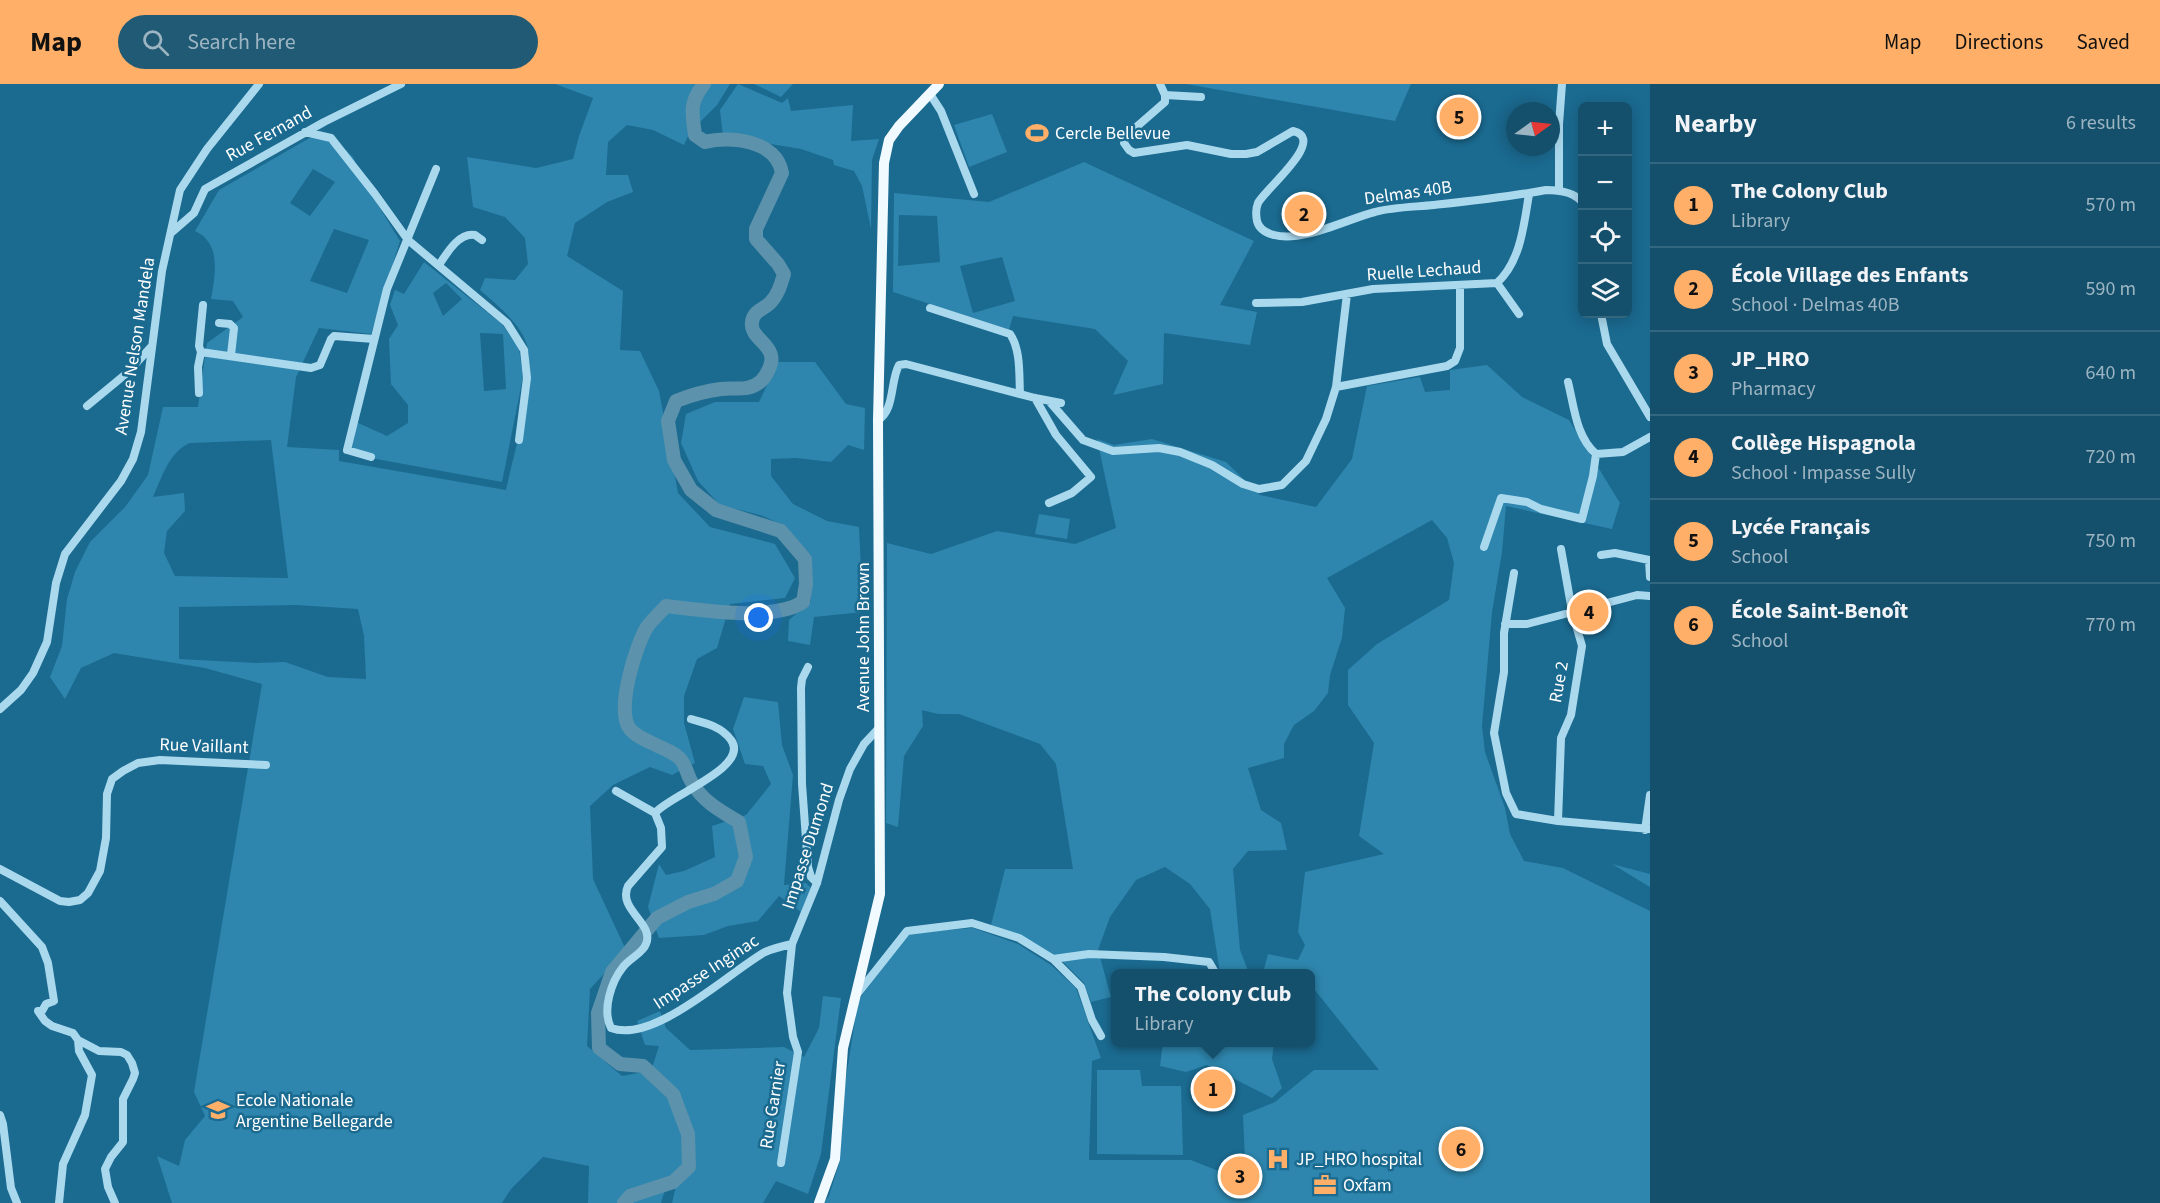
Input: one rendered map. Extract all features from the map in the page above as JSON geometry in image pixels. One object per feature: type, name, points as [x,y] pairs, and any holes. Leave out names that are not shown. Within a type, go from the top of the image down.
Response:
[{"type":"main road","name":"Avenue John Brown","points":[[819,1203],[835,1159],[843,1048],[880,894],[878,420],[884,163],[889,140],[899,126],[939,84]]},
{"type":"street","name":"Avenue Nelson Mandela","points":[[0,709],[21,690],[33,673],[47,642],[57,576],[65,554],[115,489],[133,459],[141,432],[162,271],[180,190],[192,169],[259,84]]},
{"type":"street","name":"Rue Fernand","points":[[170,233],[194,213],[205,189],[305,132],[401,84]]},
{"type":"street","points":[[1160,84],[1165,95],[1201,97]]},
{"type":"street","points":[[1562,84],[1559,124],[1559,189],[1578,197]]},
{"type":"street","points":[[930,94],[941,111],[974,194]]},
{"type":"street","name":"Delmas 40B","points":[[1165,95],[1165,102],[1126,136],[1124,142],[1134,153],[1186,145],[1231,154],[1246,154],[1257,152],[1293,131],[1304,137],[1305,142],[1300,153],[1258,202],[1256,214],[1260,227],[1275,236],[1283,237],[1317,231],[1382,210],[1559,189]]},
{"type":"street","points":[[305,132],[331,138],[408,240],[507,323],[524,350],[527,378],[519,440]]},
{"type":"street","points":[[371,457],[347,450],[387,289],[436,169]]},
{"type":"street","name":"Ruelle Lechaud","points":[[1257,303],[1302,302],[1373,289],[1497,283],[1511,267],[1522,236],[1528,194]]},
{"type":"street","points":[[439,265],[451,248],[464,236],[475,235],[482,240]]},
{"type":"street","points":[[1497,283],[1519,314]]},
{"type":"street","points":[[1336,387],[1447,366],[1455,361],[1460,348],[1460,285]]},
{"type":"street","points":[[1049,401],[1083,440],[1113,451],[1159,448],[1180,452],[1212,465],[1243,484],[1259,489],[1282,485],[1306,461],[1326,419],[1336,387],[1347,294]]},
{"type":"street","points":[[199,393],[198,367],[203,305]]},
{"type":"street","points":[[930,308],[1010,334],[1017,350],[1020,394]]},
{"type":"street","points":[[1602,318],[1607,344],[1650,417]]},
{"type":"street","points":[[219,323],[230,324],[234,328],[231,356]]},
{"type":"street","points":[[201,352],[311,368],[320,365],[334,336],[374,339]]},
{"type":"street","points":[[87,406],[127,373],[151,347]]},
{"type":"street","points":[[878,420],[884,417],[889,405],[899,365],[906,364],[1061,403]]},
{"type":"street","points":[[1568,382],[1580,430],[1596,454],[1623,452],[1650,437]]},
{"type":"street","points":[[1035,398],[1056,435],[1091,477],[1072,493],[1049,502]]},
{"type":"street","points":[[1484,547],[1501,498],[1527,502],[1541,509],[1582,519],[1590,494],[1596,454]]},
{"type":"street","name":"Rue 2","points":[[1558,822],[1561,738],[1571,715],[1582,646],[1572,611],[1562,549]]},
{"type":"street","points":[[1601,555],[1615,553],[1649,560],[1650,577]]},
{"type":"street","points":[[1514,573],[1505,624],[1504,672],[1494,733],[1506,793],[1516,814],[1558,822],[1648,830],[1650,795]]},
{"type":"street","points":[[1505,624],[1527,624],[1637,595],[1650,596]]},
{"type":"street","points":[[808,667],[801,688],[803,794],[808,867],[811,877],[817,883]]},
{"type":"street","points":[[616,790],[655,813],[659,808],[722,770],[734,755],[736,749],[733,741],[721,730],[691,719]]},
{"type":"street","name":"Impasse Dumond","points":[[798,1052],[793,1037],[787,993],[792,944],[817,883],[839,800],[850,770],[864,744],[879,728]]},
{"type":"street","name":"Rue Vaillant","points":[[0,869],[60,901],[80,900],[88,892],[100,871],[106,838],[107,794],[112,779],[123,771],[138,763],[160,760],[266,765]]},
{"type":"street","name":"Impasse Inginac","points":[[655,813],[661,828],[662,847],[624,893],[625,901],[648,936],[643,949],[622,968],[610,993],[607,1020],[611,1028],[620,1031],[654,1025],[765,952],[792,944]]},
{"type":"street","points":[[0,901],[42,947],[48,963],[54,1001],[46,1004],[42,1011],[38,1011],[45,1021],[52,1026],[73,1033],[78,1040],[99,1051],[121,1052],[127,1055],[132,1063],[135,1073],[123,1099],[123,1142],[105,1169],[108,1187],[115,1203]]},
{"type":"street","points":[[855,997],[907,931],[972,923],[986,924],[1019,938],[1053,959],[1081,987],[1092,1020],[1101,1036]]},
{"type":"street","points":[[1053,959],[1089,954],[1164,957],[1209,962],[1213,969]]},
{"type":"street","points":[[59,1203],[63,1164],[85,1115],[92,1075],[79,1051],[78,1040]]},
{"type":"street","name":"Rue Garnier","points":[[781,1163],[798,1052]]},
{"type":"street","points":[[0,1115],[11,1188],[17,1203]]},
{"type":"shaded area","points":[[555,84],[730,84],[717,105],[690,132],[684,145],[653,130],[627,125],[608,142],[606,175],[628,175],[633,192],[607,202],[575,223],[567,256],[623,291],[620,350],[640,351],[659,391],[678,493],[710,527],[775,544],[795,578],[785,598],[730,604],[717,648],[697,659],[684,696],[684,723],[695,763],[672,775],[650,767],[613,785],[590,806],[593,879],[626,950],[590,989],[587,1046],[622,1076],[644,1072],[671,1097],[684,1135],[684,1166],[667,1183],[661,1203],[588,1203],[589,1166],[543,1157],[511,1189],[502,1203],[172,1203],[157,1156],[179,1166],[185,1140],[205,1116],[194,1092],[262,684],[205,668],[114,653],[81,668],[65,699],[50,677],[62,646],[67,599],[75,572],[90,542],[125,507],[148,475],[163,407],[198,407],[207,343],[243,317],[233,301],[211,299],[215,271],[213,252],[204,236],[195,231],[219,190],[313,136],[334,139],[353,157],[365,184],[400,241],[371,334],[319,328],[296,377],[287,447],[339,450],[339,461],[506,490],[523,417],[529,360],[524,337],[507,315],[480,290],[485,278],[515,280],[528,264],[525,238],[505,217],[473,207],[467,157],[536,168],[573,159],[593,98]],"holes":[[[313,169],[335,182],[310,216],[290,203]],[[334,229],[369,240],[347,293],[310,281]],[[271,440],[288,578],[175,576],[164,553],[167,531],[185,511],[184,493],[153,497],[171,459],[190,443]],[[296,605],[358,609],[364,636],[366,679],[328,677],[285,662],[256,663],[179,659],[179,607]]]},
{"type":"shaded area","points":[[738,84],[782,103],[788,98],[791,111],[853,105],[851,141],[879,139],[872,160],[871,229],[862,186],[854,171],[834,165],[833,160],[801,149],[723,136],[720,110]]},
{"type":"shaded area","points":[[754,84],[793,84],[781,97]]},
{"type":"shaded area","points":[[1186,84],[1411,84],[1395,121]]},
{"type":"shaded area","points":[[992,114],[1007,152],[969,167],[954,125]]},
{"type":"shaded area","points":[[1084,162],[1254,241],[1220,305],[1257,312],[1250,345],[1164,333],[1163,384],[1113,395],[1128,361],[1095,329],[1013,316],[1009,330],[893,292],[894,193],[989,202]],"holes":[[[899,215],[937,216],[940,262],[898,266]],[[1002,257],[1015,301],[973,313],[960,266]]]},
{"type":"shaded area","points":[[424,262],[502,324],[519,349],[523,377],[502,482],[349,454],[356,422],[387,436],[408,423],[408,405],[391,384],[389,339],[398,325],[390,305],[395,290],[404,294]],"holes":[[[446,283],[462,299],[443,316],[433,293]],[[480,333],[503,334],[506,389],[484,391]]]},
{"type":"shaded area","points":[[778,362],[815,362],[846,404],[865,408],[864,450],[848,445],[831,462],[796,458],[771,459],[771,476],[793,504],[827,521],[859,527],[863,612],[814,617],[810,645],[788,641],[789,620],[811,601],[811,555],[781,524],[760,515],[720,505],[698,481],[681,443],[686,414],[715,402],[759,402]]},
{"type":"shaded area","points":[[1487,365],[1522,397],[1569,420],[1620,503],[1612,529],[1506,506],[1502,552],[1492,612],[1482,726],[1485,752],[1505,808],[1510,834],[1524,861],[1563,868],[1650,911],[1650,1203],[824,1203],[829,1196],[839,1164],[844,1091],[858,1001],[908,933],[973,928],[1018,944],[1051,965],[1076,988],[1101,1058],[1092,1061],[1089,1160],[1191,1160],[1246,1182],[1243,1115],[1275,1102],[1314,1070],[1379,1070],[1315,990],[1315,969],[1264,969],[1268,954],[1298,960],[1305,945],[1298,932],[1305,872],[1384,854],[1359,836],[1374,743],[1348,705],[1348,670],[1377,644],[1449,600],[1454,563],[1447,538],[1432,520],[1327,578],[1345,608],[1342,638],[1330,675],[1328,693],[1314,711],[1294,725],[1284,744],[1284,758],[1248,768],[1261,810],[1281,823],[1287,850],[1248,851],[1233,869],[1240,950],[1247,969],[1219,969],[1210,909],[1190,884],[1165,867],[1136,880],[1110,917],[1098,950],[1111,997],[1091,1002],[1084,983],[1062,961],[1033,942],[991,925],[1005,869],[1073,869],[1056,764],[1040,744],[959,714],[938,714],[922,710],[923,726],[904,756],[898,827],[886,823],[887,543],[931,554],[997,531],[1075,544],[1116,528],[1097,439],[1114,445],[1152,439],[1226,462],[1260,495],[1316,507],[1352,459],[1367,386],[1420,377],[1425,392],[1450,390],[1450,370]]},
{"type":"shaded area","points":[[1039,514],[1070,519],[1067,539],[1035,534]]},
{"type":"shaded area","points":[[744,697],[778,702],[782,745],[793,775],[784,885],[806,883],[811,888],[801,912],[779,896],[758,921],[728,926],[704,935],[659,938],[648,907],[659,864],[666,875],[684,871],[715,857],[712,826],[746,815],[771,784],[763,766],[745,764],[733,729]]},
{"type":"shaded area","points":[[1612,864],[1650,874],[1650,887]]},
{"type":"shaded area","points":[[823,996],[841,998],[821,1154],[808,1194],[776,1181],[763,1203],[672,1203],[676,1186],[691,1171],[691,1133],[673,1089],[652,1068],[659,1046],[645,1045],[637,1021],[660,1011],[666,1028],[690,1050],[784,1047],[804,1057],[819,1028]]},
{"type":"shaded area","points":[[1162,1047],[1274,1047],[1272,1059],[1282,1088],[1272,1098],[1207,1065],[1186,1072],[1160,1066]]},
{"type":"shaded area","points":[[1097,1070],[1140,1070],[1142,1086],[1181,1086],[1183,1155],[1097,1154]]},
{"type":"waterway","points":[[624,1203],[630,1196],[673,1182],[689,1167],[688,1134],[673,1094],[643,1066],[620,1064],[599,1048],[598,1013],[612,972],[657,918],[688,902],[714,894],[737,881],[746,857],[739,822],[700,794],[691,781],[683,762],[677,756],[641,738],[630,729],[626,720],[625,708],[633,662],[647,627],[666,606],[717,612],[774,612],[803,602],[806,584],[805,559],[781,531],[716,510],[691,490],[674,460],[668,421],[676,401],[709,391],[751,387],[766,375],[771,355],[755,334],[752,322],[757,313],[775,296],[784,274],[756,239],[756,229],[782,173],[778,162],[772,154],[751,143],[727,139],[705,142],[695,135],[694,102],[704,84]]},
{"type":"place","name":"Lycée Français","points":[[1459,117]]},
{"type":"place","name":"Cercle Bellevue","points":[[1037,133]]},
{"type":"place","name":"École Village des Enfants","points":[[1304,214]]},
{"type":"place","name":"Collège Hispagnola","points":[[1589,612]]},
{"type":"place","name":"The Colony Club","points":[[1213,1089]]},
{"type":"place","name":"Ecole Nationale Argentine Bellegarde","points":[[218,1110]]},
{"type":"place","name":"École Saint-Benoît","points":[[1461,1149]]},
{"type":"place","name":"JP_HRO hospital","points":[[1278,1159]]},
{"type":"place","name":"JP_HRO","points":[[1240,1176]]},
{"type":"place","name":"Oxfam","points":[[1325,1185]]}]
